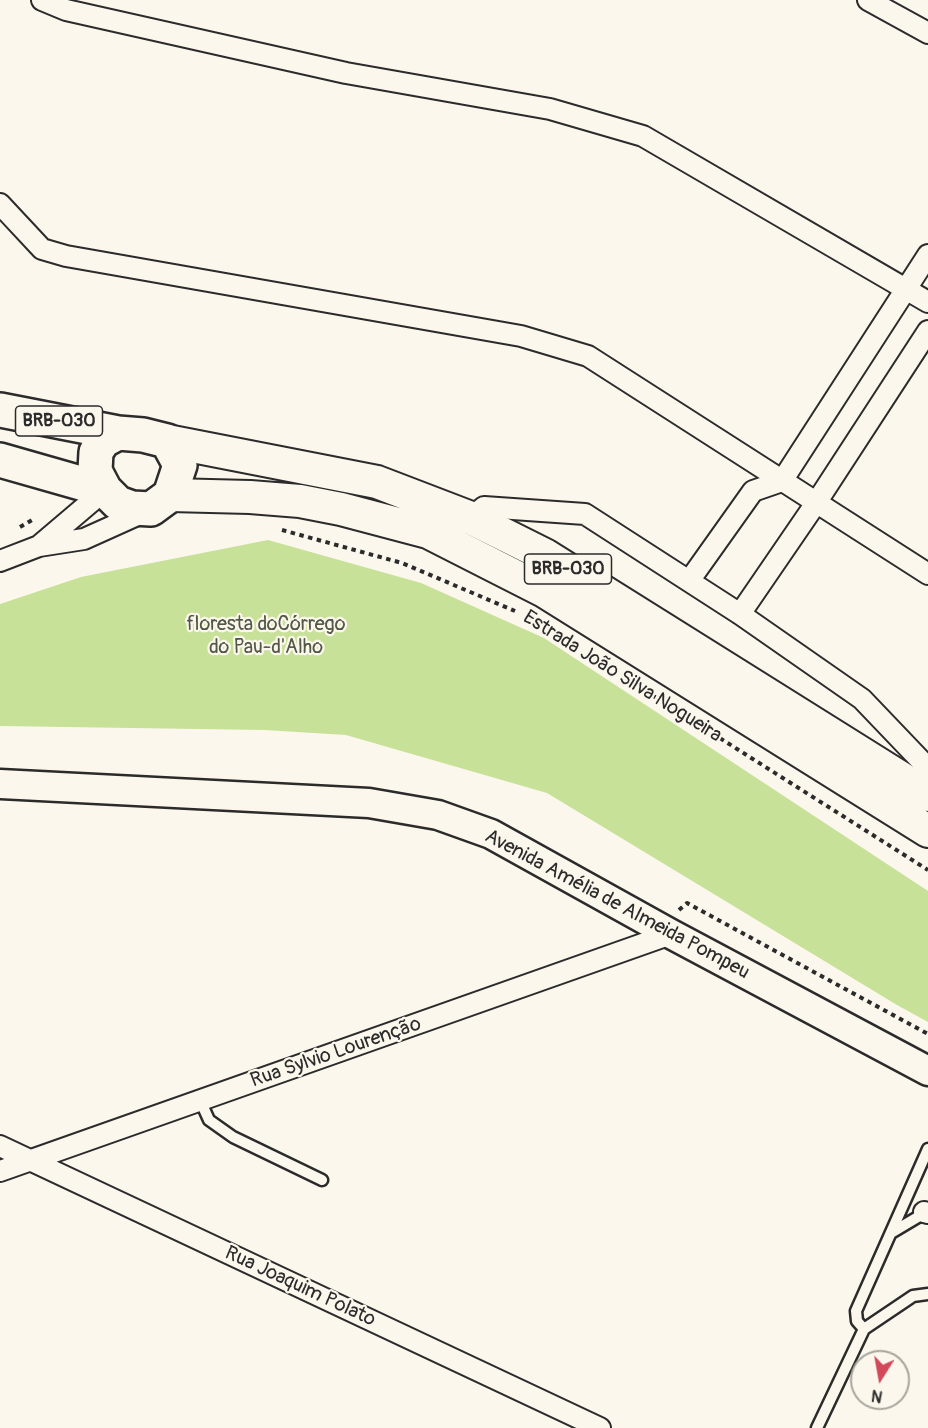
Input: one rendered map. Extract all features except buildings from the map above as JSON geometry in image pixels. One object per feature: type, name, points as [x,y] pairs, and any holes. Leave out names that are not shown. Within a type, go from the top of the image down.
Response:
[{"type":"highway","name":"BRB-030","points":[[0,410],[118,433]]},
{"type":"highway","name":"BRB-030","points":[[105,490],[95,471],[96,452],[103,441],[118,433]]},
{"type":"highway","points":[[105,490],[118,503],[132,508],[161,502],[180,465],[167,441],[143,435],[118,433]]},
{"type":"highway","name":"BRB-030","points":[[0,460],[105,490]]},
{"type":"main road","name":"BRB-030","points":[[167,441],[377,482],[471,518],[545,555],[928,795]]},
{"type":"main road","name":"Estrada João Silva Nogueira","points":[[161,502],[250,497],[300,501],[341,509],[428,532],[544,591],[928,831]]},
{"type":"street","points":[[42,0],[66,10],[346,73],[550,109],[644,136],[928,302]]},
{"type":"street","points":[[868,0],[928,33]]},
{"type":"street","points":[[0,204],[42,249],[66,256],[521,336],[588,356],[928,574]]},
{"type":"street","points":[[689,581],[753,491],[783,481],[928,255]]},
{"type":"street","points":[[740,614],[816,503],[928,331]]},
{"type":"street","points":[[39,546],[105,490]]},
{"type":"street","points":[[7,559],[39,546],[84,538],[161,502]]},
{"type":"street","points":[[471,518],[484,507],[585,514],[740,614],[862,699],[928,768]]},
{"type":"street","name":"Avenida Amélia de Almeida Pompeu","points":[[0,784],[369,803],[438,815],[491,834],[666,931],[928,1071]]},
{"type":"street","name":"Rua Sylvio Lourenção","points":[[0,1172],[666,931]]},
{"type":"street","name":"Rua Joaquim Polato","points":[[0,1146],[600,1428]]},
{"type":"lane","points":[[200,1100],[209,1120],[233,1137],[322,1180]]},
{"type":"lane","points":[[864,1329],[857,1321],[856,1311],[928,1149]]},
{"type":"lane","points":[[890,1234],[927,1212]]},
{"type":"lane","points":[[817,1428],[864,1329],[913,1296],[928,1294]]},
{"type":"path","points":[[7,559],[4,537],[41,515]]},
{"type":"path","name":"Estrada João Silva Nogueira","points":[[277,528],[402,563],[516,611]]},
{"type":"path","name":"Estrada João Silva Nogueira","points":[[637,686],[928,870]]},
{"type":"path","points":[[666,931],[687,903],[928,1034]]},
{"type":"green space","name":"floresta doCórrego do Pau-d'Alho","points":[[268,540],[421,583],[544,638],[928,891],[928,1022],[547,793],[346,735],[265,730],[0,726],[0,604],[81,577]]}]
